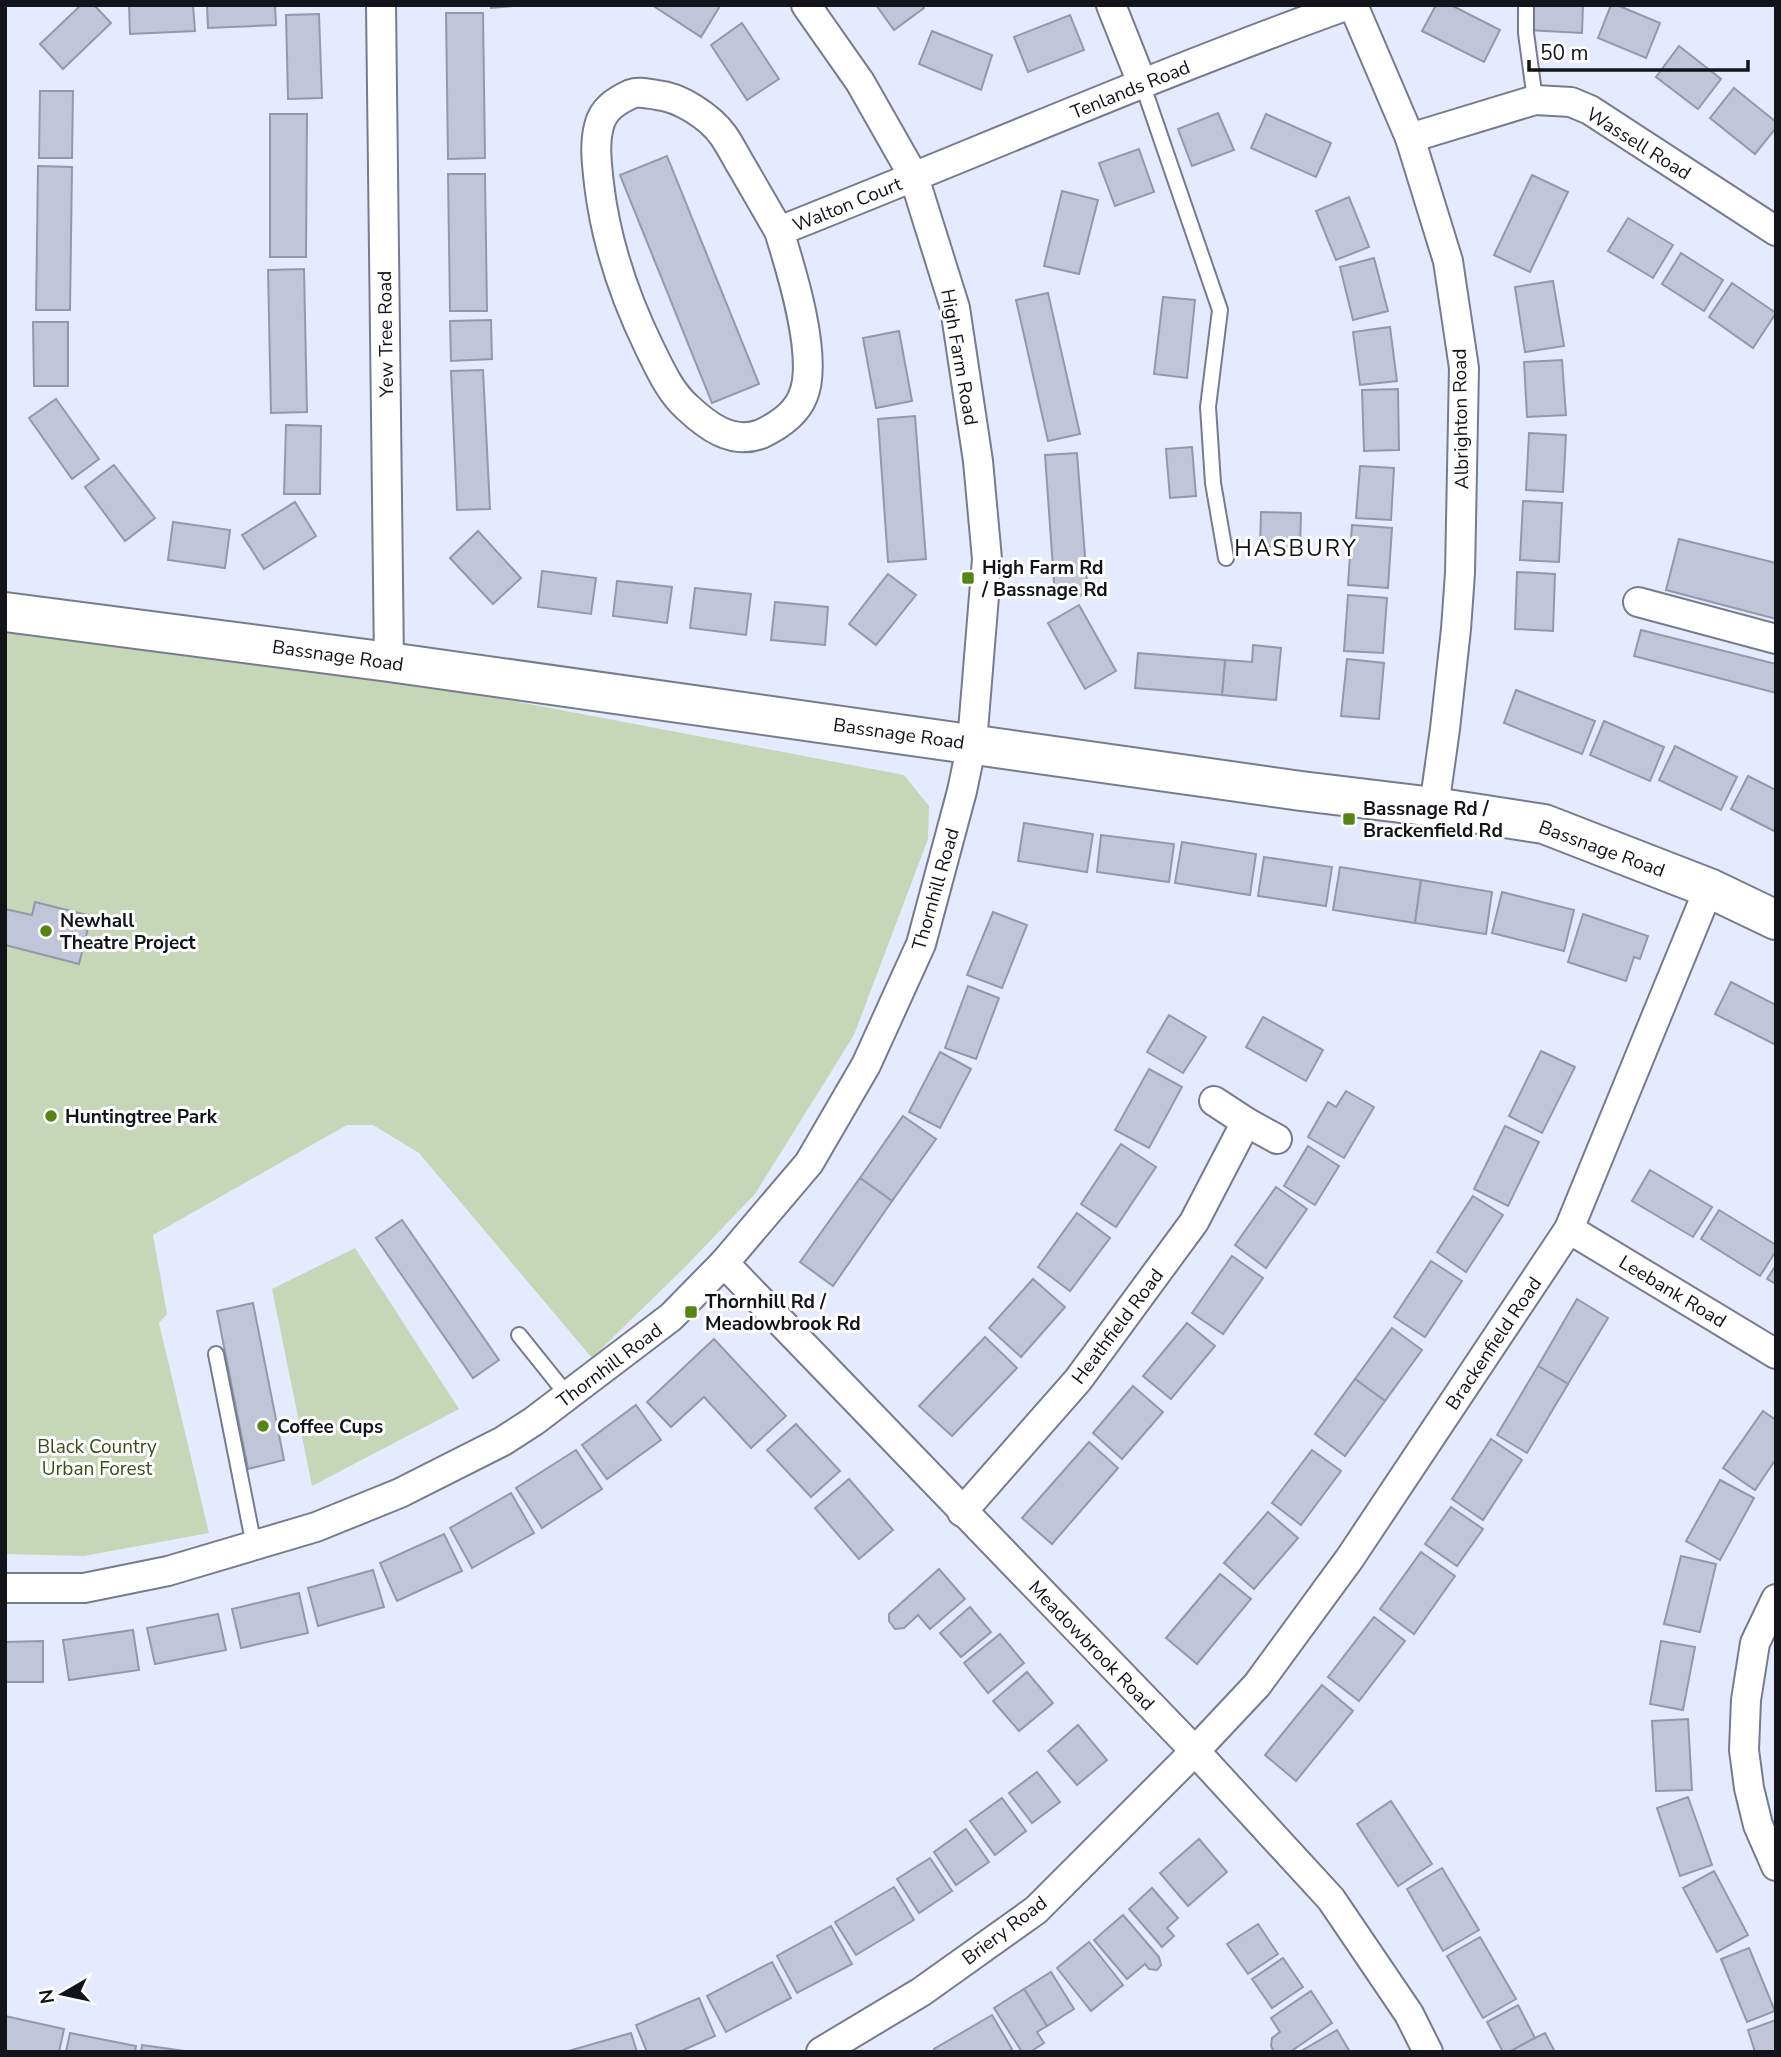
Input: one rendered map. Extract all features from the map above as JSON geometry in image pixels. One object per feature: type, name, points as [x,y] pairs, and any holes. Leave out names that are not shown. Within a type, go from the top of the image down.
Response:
[{"type":"street","name":"Yew Tree Road","points":[[381,5],[389,662]]},
{"type":"street","name":"High Farm Road","points":[[806,5],[860,82],[914,177],[955,308],[978,461],[986,559],[972,743]]},
{"type":"street","points":[[1111,5],[1142,83]]},
{"type":"street","name":"Tenlands Road","points":[[914,177],[1142,83],[1350,5]]},
{"type":"street","name":"Albrighton Road","points":[[1350,5],[1410,138],[1448,261],[1464,368],[1460,573],[1446,729],[1434,807]]},
{"type":"street","name":"Walton Court","points":[[635,93],[664,95],[695,109],[722,134],[779,231],[796,287],[806,339],[807,374],[804,396],[791,416],[768,431],[752,437],[726,435],[705,424],[680,401],[660,369],[632,311],[611,251],[601,204],[596,156],[599,124],[612,103],[635,93]]},
{"type":"street","name":"Wassell Road","points":[[1410,138],[1535,100],[1571,102],[1590,110],[1776,231]]},
{"type":"street","name":"Walton Court","points":[[779,231],[914,177]]},
{"type":"street","points":[[1638,603],[1776,639]]},
{"type":"street","name":"Bassnage Road","points":[[5,612],[389,662],[1544,824],[1709,887],[1776,920]]},
{"type":"street","name":"Thornhill Road","points":[[5,1588],[84,1588],[168,1571],[317,1527],[400,1493],[503,1441],[568,1396],[671,1317],[724,1263],[809,1163],[866,1065],[921,944],[962,791],[972,743]]},
{"type":"street","name":"Brackenfield Road","points":[[1195,1751],[1257,1685],[1350,1558],[1569,1229],[1709,887]]},
{"type":"street","points":[[1214,1101],[1277,1139]]},
{"type":"street","name":"Heathfield Road","points":[[962,1512],[1078,1380],[1194,1222],[1246,1122]]},
{"type":"street","name":"Leebank Road","points":[[1569,1229],[1776,1354]]},
{"type":"street","name":"Meadowbrook Road","points":[[724,1263],[1195,1751],[1331,1899],[1409,2014],[1428,2052]]},
{"type":"street","points":[[1776,1600],[1755,1643],[1746,1700],[1744,1750],[1758,1825],[1776,1866]]},
{"type":"street","name":"Briery Road","points":[[821,2052],[921,1992],[1036,1910],[1195,1751]]},
{"type":"lane","points":[[1526,5],[1526,33],[1535,100]]},
{"type":"lane","points":[[1142,83],[1220,310],[1208,407],[1213,483],[1226,558]]},
{"type":"lane","points":[[519,1335],[568,1396]]},
{"type":"lane","points":[[216,1354],[254,1546]]},
{"type":"green space","name":"Black Country Urban Forest","points":[[5,626],[382,676],[904,775],[929,806],[928,839],[854,1035],[755,1194],[592,1358],[419,1153],[373,1125],[347,1125],[153,1235],[167,1314],[159,1323],[209,1533],[84,1556],[5,1554]]},
{"type":"green space","points":[[355,1248],[459,1409],[312,1486],[272,1289]]},
{"type":"building","points":[[81,5],[94,5],[111,23],[63,69],[40,44]]},
{"type":"building","points":[[129,5],[193,5],[195,31],[130,34]]},
{"type":"building","points":[[207,5],[275,5],[276,25],[208,28]]},
{"type":"building","points":[[491,5],[525,5],[491,8]]},
{"type":"building","points":[[652,5],[718,5],[720,6],[701,37]]},
{"type":"building","points":[[876,5],[922,5],[924,8],[894,30]]},
{"type":"building","points":[[1436,5],[1451,5],[1500,30],[1484,62],[1422,31]]},
{"type":"building","points":[[1529,5],[1583,5],[1582,33],[1527,30]]},
{"type":"building","points":[[1611,5],[1660,23],[1646,58],[1598,38]]},
{"type":"building","points":[[446,13],[483,13],[485,158],[448,159]]},
{"type":"building","points":[[319,14],[322,98],[288,99],[286,15]]},
{"type":"building","points":[[1070,15],[1084,50],[1028,72],[1014,37]]},
{"type":"building","points":[[742,23],[779,79],[747,100],[711,45]]},
{"type":"building","points":[[932,31],[992,55],[981,90],[919,64]]},
{"type":"building","points":[[1679,46],[1721,79],[1698,109],[1656,77]]},
{"type":"building","points":[[1734,88],[1776,122],[1776,128],[1755,154],[1710,118]]},
{"type":"building","points":[[40,91],[73,91],[72,158],[39,158]]},
{"type":"building","points":[[1218,113],[1234,150],[1192,166],[1178,129]]},
{"type":"building","points":[[270,114],[307,114],[306,257],[270,257]]},
{"type":"building","points":[[1266,114],[1331,143],[1316,177],[1251,148]]},
{"type":"building","points":[[1139,149],[1154,192],[1115,206],[1099,163]]},
{"type":"building","points":[[667,156],[759,384],[712,403],[620,175]]},
{"type":"building","points":[[38,166],[72,167],[70,310],[36,310]]},
{"type":"building","points":[[448,174],[485,174],[487,311],[450,311]]},
{"type":"building","points":[[1532,175],[1568,192],[1530,272],[1494,255]]},
{"type":"building","points":[[1062,191],[1098,200],[1079,274],[1044,266]]},
{"type":"building","points":[[1349,197],[1369,247],[1336,260],[1316,211]]},
{"type":"building","points":[[1628,218],[1673,245],[1653,278],[1608,251]]},
{"type":"building","points":[[1681,253],[1723,280],[1704,311],[1662,284]]},
{"type":"building","points":[[1374,258],[1388,311],[1353,320],[1340,267]]},
{"type":"building","points":[[304,269],[307,412],[271,413],[268,270]]},
{"type":"building","points":[[1553,281],[1564,346],[1525,352],[1515,287]]},
{"type":"building","points":[[1732,283],[1776,313],[1753,348],[1709,317]]},
{"type":"building","points":[[1048,293],[1080,434],[1048,441],[1016,300]]},
{"type":"building","points":[[1163,297],[1195,300],[1187,378],[1154,374]]},
{"type":"building","points":[[491,320],[492,359],[451,361],[450,321]]},
{"type":"building","points":[[33,322],[68,322],[68,386],[34,386]]},
{"type":"building","points":[[1390,327],[1397,381],[1360,385],[1353,332]]},
{"type":"building","points":[[899,331],[912,401],[876,408],[863,338]]},
{"type":"building","points":[[1562,360],[1566,415],[1527,417],[1524,362]]},
{"type":"building","points":[[483,370],[490,509],[457,510],[451,371]]},
{"type":"building","points":[[1398,389],[1399,450],[1364,451],[1362,390]]},
{"type":"building","points":[[56,399],[99,459],[72,479],[29,418]]},
{"type":"building","points":[[915,416],[926,559],[888,562],[878,419]]},
{"type":"building","points":[[286,425],[321,426],[320,494],[284,494]]},
{"type":"building","points":[[1529,433],[1566,435],[1563,492],[1526,490]]},
{"type":"building","points":[[1192,447],[1196,496],[1170,498],[1166,449]]},
{"type":"building","points":[[1077,453],[1088,595],[1055,597],[1045,455]]},
{"type":"building","points":[[114,465],[155,518],[125,541],[85,487]]},
{"type":"building","points":[[1360,466],[1394,468],[1391,520],[1356,518]]},
{"type":"building","points":[[1523,501],[1562,503],[1559,562],[1520,560]]},
{"type":"building","points":[[295,502],[316,536],[264,569],[242,535]]},
{"type":"building","points":[[1261,512],[1301,513],[1300,547],[1260,546]]},
{"type":"building","points":[[173,522],[230,530],[225,568],[168,560]]},
{"type":"building","points":[[1352,525],[1392,528],[1388,588],[1348,585]]},
{"type":"building","points":[[478,531],[521,578],[493,604],[450,558]]},
{"type":"building","points":[[1679,539],[1776,563],[1776,619],[1666,590]]},
{"type":"building","points":[[542,571],[596,578],[591,614],[538,607]]},
{"type":"building","points":[[1517,572],[1555,574],[1553,631],[1515,629]]},
{"type":"building","points":[[888,574],[916,595],[876,645],[849,624]]},
{"type":"building","points":[[617,581],[672,587],[667,623],[613,616]]},
{"type":"building","points":[[695,588],[751,594],[746,635],[690,628]]},
{"type":"building","points":[[1348,595],[1387,598],[1383,653],[1344,651]]},
{"type":"building","points":[[775,602],[828,607],[825,645],[771,640]]},
{"type":"building","points":[[1079,605],[1116,671],[1085,689],[1048,623]]},
{"type":"building","points":[[1641,630],[1776,664],[1776,693],[1634,656]]},
{"type":"building","points":[[1253,645],[1281,648],[1276,700],[1222,695],[1225,660],[1252,662]]},
{"type":"building","points":[[1138,653],[1225,660],[1222,695],[1135,688]]},
{"type":"building","points":[[1347,659],[1384,663],[1379,719],[1341,716]]},
{"type":"building","points":[[1516,690],[1595,721],[1582,754],[1504,723]]},
{"type":"building","points":[[1604,721],[1664,747],[1650,781],[1590,755]]},
{"type":"building","points":[[1675,746],[1737,777],[1721,810],[1659,780]]},
{"type":"building","points":[[1748,776],[1776,790],[1776,832],[1731,809]]},
{"type":"building","points":[[1024,823],[1093,834],[1087,872],[1018,861]]},
{"type":"building","points":[[1101,835],[1174,844],[1169,882],[1097,872]]},
{"type":"building","points":[[1182,842],[1256,854],[1250,895],[1175,883]]},
{"type":"building","points":[[1264,857],[1332,867],[1326,906],[1258,896]]},
{"type":"building","points":[[1340,867],[1421,880],[1415,923],[1333,910]]},
{"type":"building","points":[[1421,880],[1492,892],[1486,934],[1415,923]]},
{"type":"building","points":[[1502,892],[1574,910],[1564,951],[1492,933]]},
{"type":"building","name":"Newhall Theatre Project","points":[[35,902],[91,916],[79,964],[5,945],[5,909],[32,915]]},
{"type":"building","points":[[993,912],[1027,925],[1002,988],[967,975]]},
{"type":"building","points":[[1583,914],[1648,936],[1640,959],[1634,957],[1626,981],[1568,962]]},
{"type":"building","points":[[1731,982],[1776,1005],[1776,1045],[1715,1014]]},
{"type":"building","points":[[968,986],[999,998],[976,1059],[945,1048]]},
{"type":"building","points":[[1169,1015],[1206,1037],[1183,1073],[1147,1052]]},
{"type":"building","points":[[1263,1017],[1323,1050],[1306,1081],[1246,1047]]},
{"type":"building","points":[[1541,1051],[1575,1067],[1542,1133],[1509,1116]]},
{"type":"building","points":[[940,1052],[971,1069],[940,1128],[909,1112]]},
{"type":"building","points":[[1149,1069],[1182,1087],[1149,1148],[1115,1130]]},
{"type":"building","points":[[1346,1091],[1374,1107],[1344,1158],[1308,1137],[1328,1102],[1336,1107]]},
{"type":"building","points":[[903,1116],[936,1139],[892,1201],[860,1178]]},
{"type":"building","points":[[1505,1126],[1539,1142],[1508,1206],[1474,1189]]},
{"type":"building","points":[[1121,1144],[1156,1167],[1116,1227],[1081,1204]]},
{"type":"building","points":[[1308,1146],[1339,1166],[1315,1205],[1284,1186]]},
{"type":"building","points":[[1650,1170],[1712,1207],[1693,1237],[1632,1201]]},
{"type":"building","points":[[860,1178],[892,1201],[833,1286],[800,1262]]},
{"type":"building","points":[[1276,1187],[1307,1209],[1266,1268],[1235,1245]]},
{"type":"building","points":[[1473,1196],[1503,1215],[1466,1272],[1437,1252]]},
{"type":"building","points":[[1719,1210],[1776,1245],[1776,1251],[1760,1276],[1701,1239]]},
{"type":"building","points":[[1077,1213],[1110,1238],[1070,1291],[1038,1267]]},
{"type":"building","points":[[402,1220],[499,1360],[473,1378],[376,1238]]},
{"type":"building","points":[[1232,1256],[1263,1278],[1223,1334],[1192,1313]]},
{"type":"building","points":[[1431,1261],[1462,1281],[1425,1337],[1394,1317]]},
{"type":"building","points":[[1776,1265],[1776,1284],[1767,1279]]},
{"type":"building","points":[[1033,1279],[1065,1307],[1021,1357],[989,1328]]},
{"type":"building","points":[[1577,1299],[1608,1318],[1568,1384],[1538,1366]]},
{"type":"building","points":[[253,1303],[284,1460],[248,1469],[217,1311]]},
{"type":"building","points":[[1187,1323],[1215,1346],[1171,1399],[1143,1376]]},
{"type":"building","points":[[1392,1328],[1422,1350],[1385,1401],[1355,1379]]},
{"type":"building","points":[[985,1337],[1017,1368],[952,1436],[919,1406]]},
{"type":"building","points":[[714,1339],[786,1416],[751,1448],[704,1397],[671,1427],[647,1402]]},
{"type":"building","points":[[1538,1366],[1568,1384],[1527,1453],[1497,1435]]},
{"type":"building","points":[[1355,1379],[1385,1401],[1345,1456],[1315,1434]]},
{"type":"building","points":[[1133,1386],[1163,1412],[1122,1459],[1093,1433]]},
{"type":"building","points":[[636,1405],[661,1440],[607,1479],[582,1445]]},
{"type":"building","points":[[1763,1411],[1776,1420],[1776,1459],[1755,1490],[1723,1468]]},
{"type":"building","points":[[796,1424],[840,1471],[811,1497],[767,1450]]},
{"type":"building","points":[[1491,1439],[1522,1460],[1483,1520],[1452,1499]]},
{"type":"building","points":[[1089,1442],[1118,1468],[1052,1544],[1022,1518]]},
{"type":"building","points":[[576,1450],[602,1489],[542,1528],[516,1488]]},
{"type":"building","points":[[1312,1450],[1341,1471],[1301,1525],[1272,1503]]},
{"type":"building","points":[[849,1479],[893,1530],[859,1559],[815,1508]]},
{"type":"building","points":[[1720,1480],[1754,1498],[1720,1560],[1686,1541]]},
{"type":"building","points":[[511,1493],[534,1533],[472,1568],[450,1528]]},
{"type":"building","points":[[1451,1507],[1483,1529],[1457,1566],[1425,1544]]},
{"type":"building","points":[[1268,1512],[1298,1538],[1254,1589],[1224,1563]]},
{"type":"building","points":[[444,1534],[462,1571],[397,1601],[380,1563]]},
{"type":"building","points":[[1421,1552],[1455,1576],[1414,1634],[1380,1609]]},
{"type":"building","points":[[1681,1556],[1716,1564],[1700,1632],[1664,1624]]},
{"type":"building","points":[[939,1569],[965,1599],[930,1629],[918,1615],[904,1628],[895,1629],[889,1621],[889,1614]]},
{"type":"building","points":[[373,1570],[384,1607],[318,1626],[308,1588]]},
{"type":"building","points":[[1220,1574],[1251,1599],[1197,1664],[1166,1638]]},
{"type":"building","points":[[299,1593],[308,1633],[241,1648],[232,1609]]},
{"type":"building","points":[[970,1607],[991,1632],[961,1657],[940,1633]]},
{"type":"building","points":[[218,1614],[226,1650],[155,1664],[147,1628]]},
{"type":"building","points":[[1374,1617],[1405,1641],[1359,1701],[1328,1677]]},
{"type":"building","points":[[133,1630],[139,1670],[69,1680],[63,1640]]},
{"type":"building","points":[[1000,1634],[1024,1663],[988,1693],[964,1663]]},
{"type":"building","points":[[43,1641],[43,1682],[5,1682],[5,1642]]},
{"type":"building","points":[[1661,1641],[1695,1647],[1683,1710],[1650,1704]]},
{"type":"building","points":[[1027,1672],[1053,1703],[1019,1731],[993,1701]]},
{"type":"building","points":[[1322,1685],[1353,1711],[1296,1781],[1265,1755]]},
{"type":"building","points":[[1688,1719],[1692,1790],[1656,1791],[1652,1721]]},
{"type":"building","points":[[1078,1725],[1107,1760],[1077,1785],[1048,1751]]},
{"type":"building","points":[[1037,1772],[1060,1802],[1032,1823],[1009,1793]]},
{"type":"building","points":[[1688,1797],[1712,1865],[1680,1876],[1657,1808]]},
{"type":"building","points":[[1002,1798],[1026,1831],[995,1855],[970,1821]]},
{"type":"building","points":[[1391,1801],[1432,1864],[1398,1886],[1357,1824]]},
{"type":"building","points":[[966,1829],[989,1862],[956,1885],[934,1852]]},
{"type":"building","points":[[1199,1839],[1227,1872],[1188,1906],[1160,1873]]},
{"type":"building","points":[[930,1858],[952,1891],[919,1913],[897,1879]]},
{"type":"building","points":[[1442,1868],[1479,1930],[1443,1951],[1407,1889]]},
{"type":"building","points":[[1714,1871],[1748,1935],[1717,1952],[1683,1888]]},
{"type":"building","points":[[894,1887],[914,1920],[856,1955],[835,1922]]},
{"type":"building","points":[[1152,1888],[1178,1918],[1167,1928],[1174,1936],[1162,1947],[1129,1909]]},
{"type":"building","points":[[1123,1915],[1159,1957],[1161,1965],[1157,1970],[1149,1969],[1145,1964],[1127,1979],[1094,1940]]},
{"type":"building","points":[[1258,1924],[1278,1954],[1248,1974],[1227,1944]]},
{"type":"building","points":[[831,1926],[852,1964],[797,1993],[777,1956]]},
{"type":"building","points":[[1480,1937],[1516,1999],[1483,2018],[1447,1956]]},
{"type":"building","points":[[1089,1942],[1123,1985],[1091,2011],[1057,1968]]},
{"type":"building","points":[[1749,1948],[1775,2011],[1747,2022],[1721,1959]]},
{"type":"building","points":[[1283,1958],[1303,1987],[1272,2008],[1252,1979]]},
{"type":"building","points":[[772,1962],[791,1998],[726,2032],[707,1996]]},
{"type":"building","points":[[1051,1972],[1074,2009],[1047,2026],[1024,1989]]},
{"type":"building","points":[[1024,1989],[1047,2026],[1037,2032],[1044,2043],[1030,2052],[1022,2052],[994,2008]]},
{"type":"building","points":[[1311,1991],[1332,2023],[1290,2052],[1274,2052],[1271,2046],[1272,2038],[1280,2032],[1271,2018]]},
{"type":"building","points":[[699,1998],[715,2036],[679,2052],[647,2052],[636,2025]]},
{"type":"building","points":[[1518,2005],[1535,2038],[1509,2052],[1503,2052],[1487,2022]]},
{"type":"building","points":[[992,2015],[1012,2049],[1008,2052],[935,2052],[934,2049]]},
{"type":"building","points":[[5,2016],[64,2029],[59,2052],[5,2052]]},
{"type":"building","points":[[1776,2020],[1776,2052],[1755,2052],[1748,2030]]},
{"type":"building","points":[[1337,2030],[1350,2052],[1304,2052],[1303,2050]]},
{"type":"building","points":[[70,2033],[136,2046],[135,2052],[66,2052]]},
{"type":"building","points":[[631,2033],[637,2052],[565,2052]]},
{"type":"building","points":[[1545,2033],[1555,2052],[1509,2052],[1535,2038]]},
{"type":"building","points":[[142,2045],[192,2052],[141,2052]]},
{"type":"place","name":"High Farm Rd / Bassnage Rd","points":[[968,578]]},
{"type":"place","name":"Bassnage Rd / Brackenfield Rd","points":[[1349,819]]},
{"type":"place","name":"Newhall Theatre Project","points":[[46,931]]},
{"type":"place","name":"Huntingtree Park","points":[[51,1116]]},
{"type":"place","name":"Thornhill Rd / Meadowbrook Rd","points":[[691,1312]]},
{"type":"place","name":"Coffee Cups","points":[[263,1426]]},
{"type":"district","name":"HASBURY","points":[[1296,548]]}]
